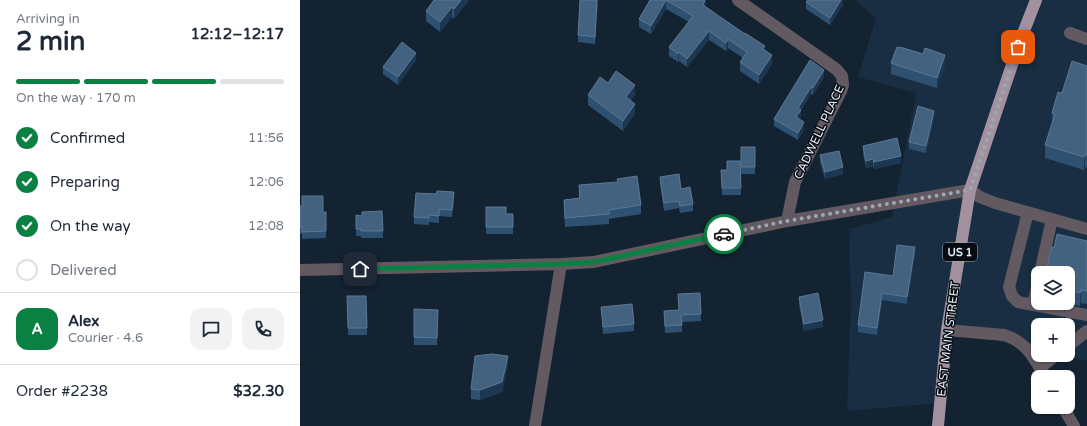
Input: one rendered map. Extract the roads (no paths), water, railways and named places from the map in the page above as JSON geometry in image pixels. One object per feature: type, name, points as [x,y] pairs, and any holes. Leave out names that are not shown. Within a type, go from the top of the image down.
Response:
[{"type":"main road","name":"EAST MAIN STREET","points":[[938,426],[947,330],[970,190],[1020,41],[1036,0]]},
{"type":"street","name":"CADWELL PLACE","points":[[738,0],[836,69],[842,76],[843,85],[841,91],[795,182],[787,221]]},
{"type":"street","points":[[1070,33],[1087,39]]},
{"type":"street","points":[[300,270],[594,262],[787,221],[970,190],[980,197],[994,203],[1087,229]]},
{"type":"street","points":[[1028,212],[1010,287],[1012,296],[1018,302],[1031,305]]},
{"type":"street","points":[[1042,266],[1052,219]]},
{"type":"street","points":[[535,426],[561,264]]},
{"type":"street","points":[[1057,310],[1087,315]]},
{"type":"street","points":[[947,330],[1012,337],[1027,348],[1042,370]]},
{"type":"street","points":[[1075,340],[1087,331]]},
{"type":"street","points":[[1045,370],[1051,362]]},
{"type":"street","points":[[1067,414],[1074,426]]}]
